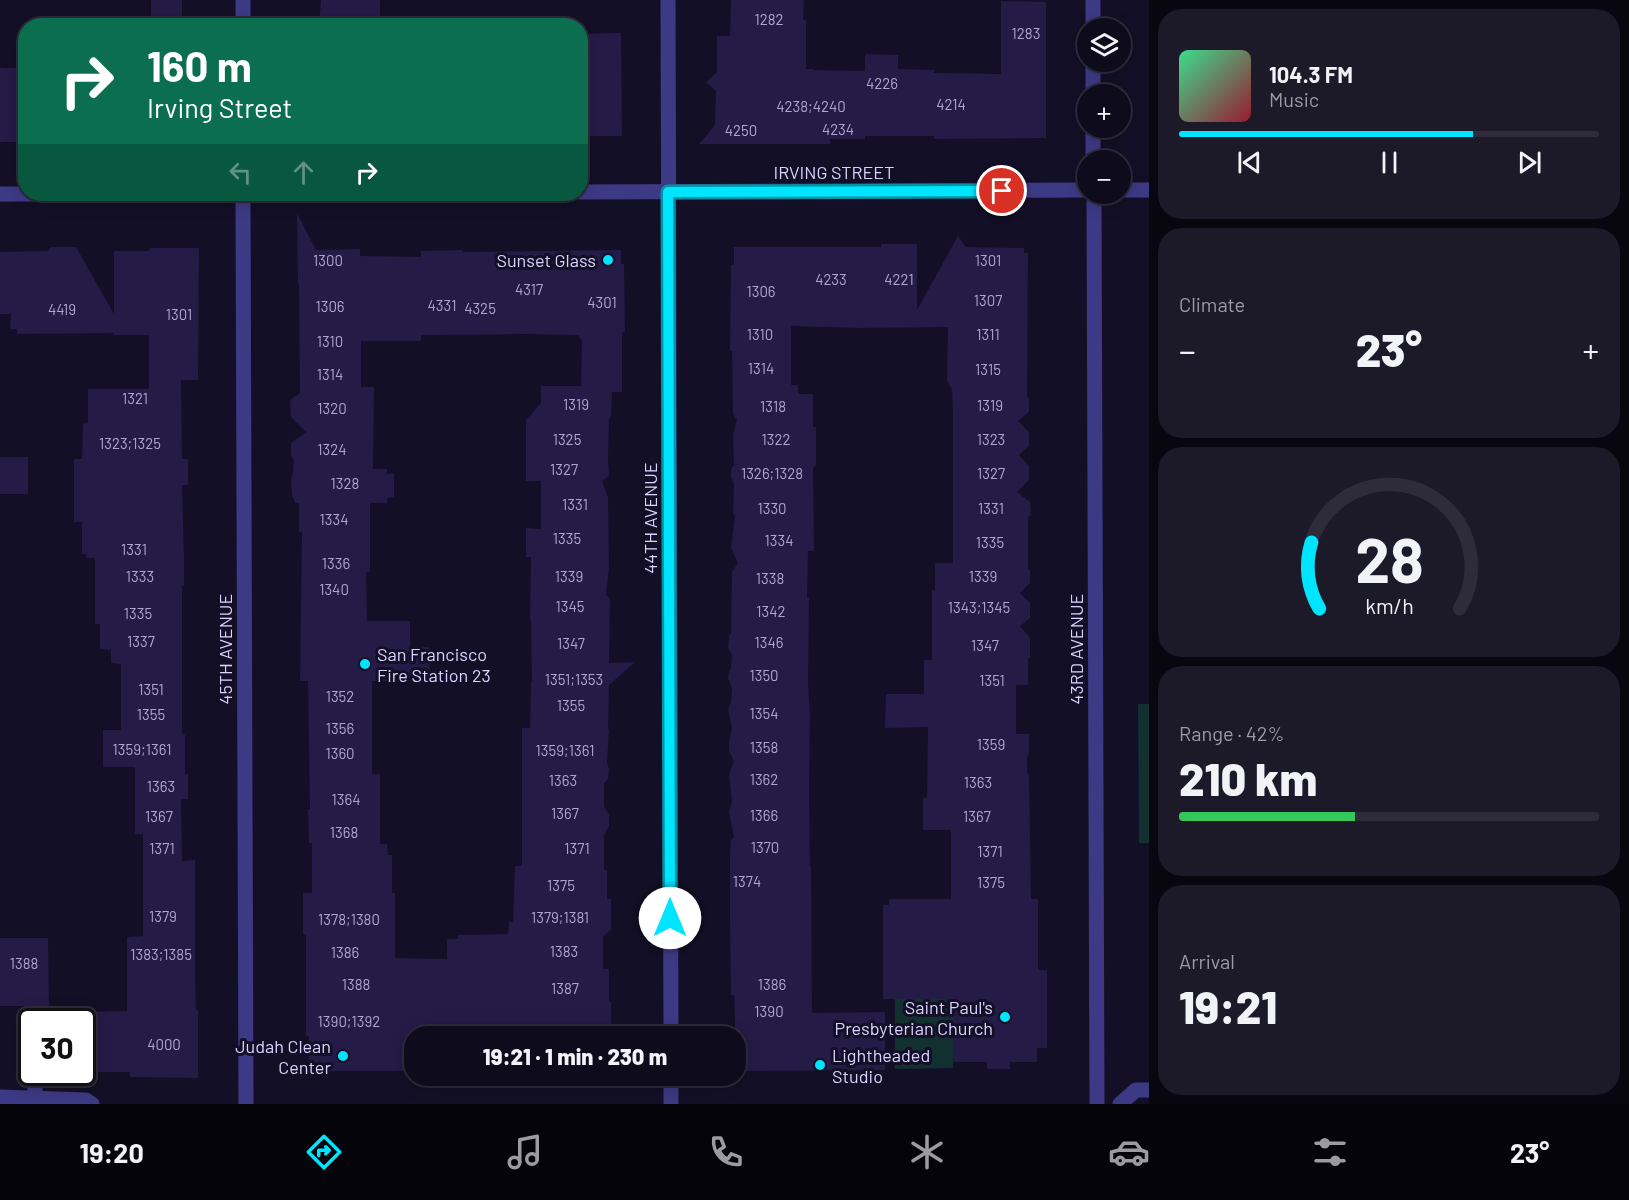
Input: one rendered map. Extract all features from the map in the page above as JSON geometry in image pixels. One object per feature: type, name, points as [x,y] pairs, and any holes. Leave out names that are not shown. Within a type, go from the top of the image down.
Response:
[{"type":"street","points":[[243,0],[243,18]]},
{"type":"street","name":"44TH AVENUE","points":[[668,0],[671,1026]]},
{"type":"street","points":[[1093,0],[1093,18]]},
{"type":"street","name":"IRVING STREET","points":[[588,192],[1077,190]]},
{"type":"street","points":[[1131,190],[1149,190]]},
{"type":"street","points":[[0,194],[18,194]]},
{"type":"street","name":"45TH AVENUE","points":[[243,201],[246,1104]]},
{"type":"street","name":"43RD AVENUE","points":[[1094,204],[1097,1104]]},
{"type":"street","points":[[35,1086],[35,1099]]},
{"type":"street","points":[[671,1086],[671,1104]]},
{"type":"street","points":[[1120,1104],[1136,1090],[1149,1090]]},
{"type":"street","points":[[0,1097],[86,1100],[92,1104]]},
{"type":"green space","points":[[1138,704],[1149,704],[1149,843],[1139,843]]},
{"type":"green space","points":[[895,999],[962,999],[953,1035],[953,1068],[895,1069]]},
{"type":"building","points":[[151,0],[182,0],[182,18],[151,18]]},
{"type":"building","points":[[321,0],[380,0],[380,18],[320,18]]},
{"type":"building","points":[[731,0],[804,0],[806,69],[865,71],[865,54],[898,55],[898,69],[934,70],[934,73],[1001,74],[1001,1],[1046,2],[1046,138],[934,139],[934,136],[865,136],[865,139],[830,139],[830,144],[699,144],[715,125],[716,91],[706,82],[717,72],[717,36],[730,36]]},
{"type":"building","points":[[621,33],[622,136],[588,136],[588,34]]},
{"type":"building","points":[[0,68],[18,68],[18,142],[0,142]]},
{"type":"building","points":[[297,213],[316,250],[360,249],[360,256],[421,257],[421,251],[463,250],[463,252],[621,250],[621,264],[624,264],[625,332],[622,332],[622,392],[612,392],[609,419],[609,476],[602,481],[608,497],[609,567],[606,595],[610,599],[609,663],[635,662],[609,685],[607,763],[609,769],[608,779],[604,783],[604,806],[609,815],[609,826],[604,835],[604,870],[607,870],[607,899],[611,899],[611,929],[603,937],[603,969],[609,969],[611,1026],[404,1026],[404,1071],[309,1071],[309,1037],[306,1035],[306,935],[303,934],[303,893],[312,893],[312,843],[309,843],[308,809],[310,809],[308,681],[300,681],[302,532],[299,532],[299,503],[295,503],[292,495],[291,479],[294,460],[291,456],[291,443],[306,432],[291,417],[290,400],[300,393]],"holes":[[[523,334],[579,335],[582,339],[581,386],[541,386],[541,403],[526,420],[526,481],[541,481],[541,529],[526,528],[526,557],[531,557],[532,681],[530,728],[522,728],[522,866],[515,866],[513,922],[509,922],[508,934],[458,935],[458,939],[447,939],[447,959],[395,958],[395,893],[392,893],[392,855],[388,855],[387,844],[380,844],[380,774],[372,774],[372,681],[430,681],[429,647],[410,647],[410,621],[367,621],[366,572],[370,572],[370,503],[387,503],[387,498],[394,497],[394,473],[387,474],[387,469],[373,469],[374,387],[361,387],[361,341],[421,341],[421,335]]]},
{"type":"building","points":[[958,236],[966,247],[1024,248],[1024,253],[1028,253],[1027,397],[1029,398],[1029,412],[1018,421],[1029,432],[1029,446],[1019,455],[1029,466],[1029,480],[1017,492],[1030,502],[1028,568],[1030,583],[1020,593],[1030,603],[1030,618],[1020,626],[1030,638],[1030,658],[1028,658],[1028,685],[1016,685],[1016,734],[1029,734],[1027,772],[1029,775],[1031,899],[1038,899],[1038,970],[1047,970],[1047,1048],[1037,1048],[1037,1062],[1010,1062],[1010,1069],[987,1069],[987,1062],[953,1062],[953,999],[883,999],[883,905],[889,905],[889,899],[951,899],[951,830],[923,830],[923,798],[927,798],[928,727],[885,728],[886,694],[924,694],[924,660],[932,660],[932,590],[935,590],[935,563],[953,563],[953,413],[952,389],[947,381],[948,327],[791,326],[791,385],[798,385],[798,394],[813,394],[813,427],[816,427],[816,465],[813,468],[814,551],[808,551],[807,598],[809,598],[812,1013],[885,1012],[885,1070],[746,1071],[746,1026],[735,1026],[734,995],[731,995],[730,853],[731,840],[734,837],[729,812],[732,802],[729,774],[734,761],[729,751],[732,727],[728,710],[732,688],[728,678],[732,655],[728,648],[731,634],[732,572],[738,563],[731,548],[735,516],[731,469],[734,465],[733,434],[737,420],[733,414],[732,351],[730,351],[731,265],[734,265],[734,247],[881,247],[881,244],[917,244],[917,310]]},
{"type":"building","points":[[51,247],[76,247],[114,314],[114,251],[199,248],[198,380],[181,380],[182,459],[188,459],[188,485],[182,485],[184,586],[182,586],[182,733],[185,735],[185,774],[188,774],[188,799],[181,799],[182,861],[195,860],[198,1078],[130,1077],[130,1072],[96,1072],[96,1012],[127,1011],[127,937],[143,936],[143,834],[135,834],[135,767],[103,767],[103,730],[121,730],[121,664],[111,663],[111,650],[100,649],[100,624],[95,624],[95,558],[87,558],[86,554],[82,554],[82,522],[74,522],[74,459],[82,459],[83,424],[88,423],[88,389],[149,389],[149,335],[17,334],[17,329],[10,329],[11,314],[0,314],[0,252],[48,251]]},
{"type":"building","points":[[0,457],[28,457],[28,494],[0,494]]},
{"type":"building","points":[[0,938],[48,938],[49,1006],[0,1006]]},
{"type":"place","name":"Sunset Glass","points":[[608,260]]},
{"type":"place","name":"San Francisco Fire Station 23","points":[[365,664]]},
{"type":"place","name":"Saint Paul's Presbyterian Church","points":[[1005,1017]]},
{"type":"place","name":"Judah Clean Center","points":[[343,1056]]},
{"type":"place","name":"Lightheaded Studio","points":[[820,1065]]},
{"type":"route","points":[[670,918],[668,192],[1002,191]]}]
